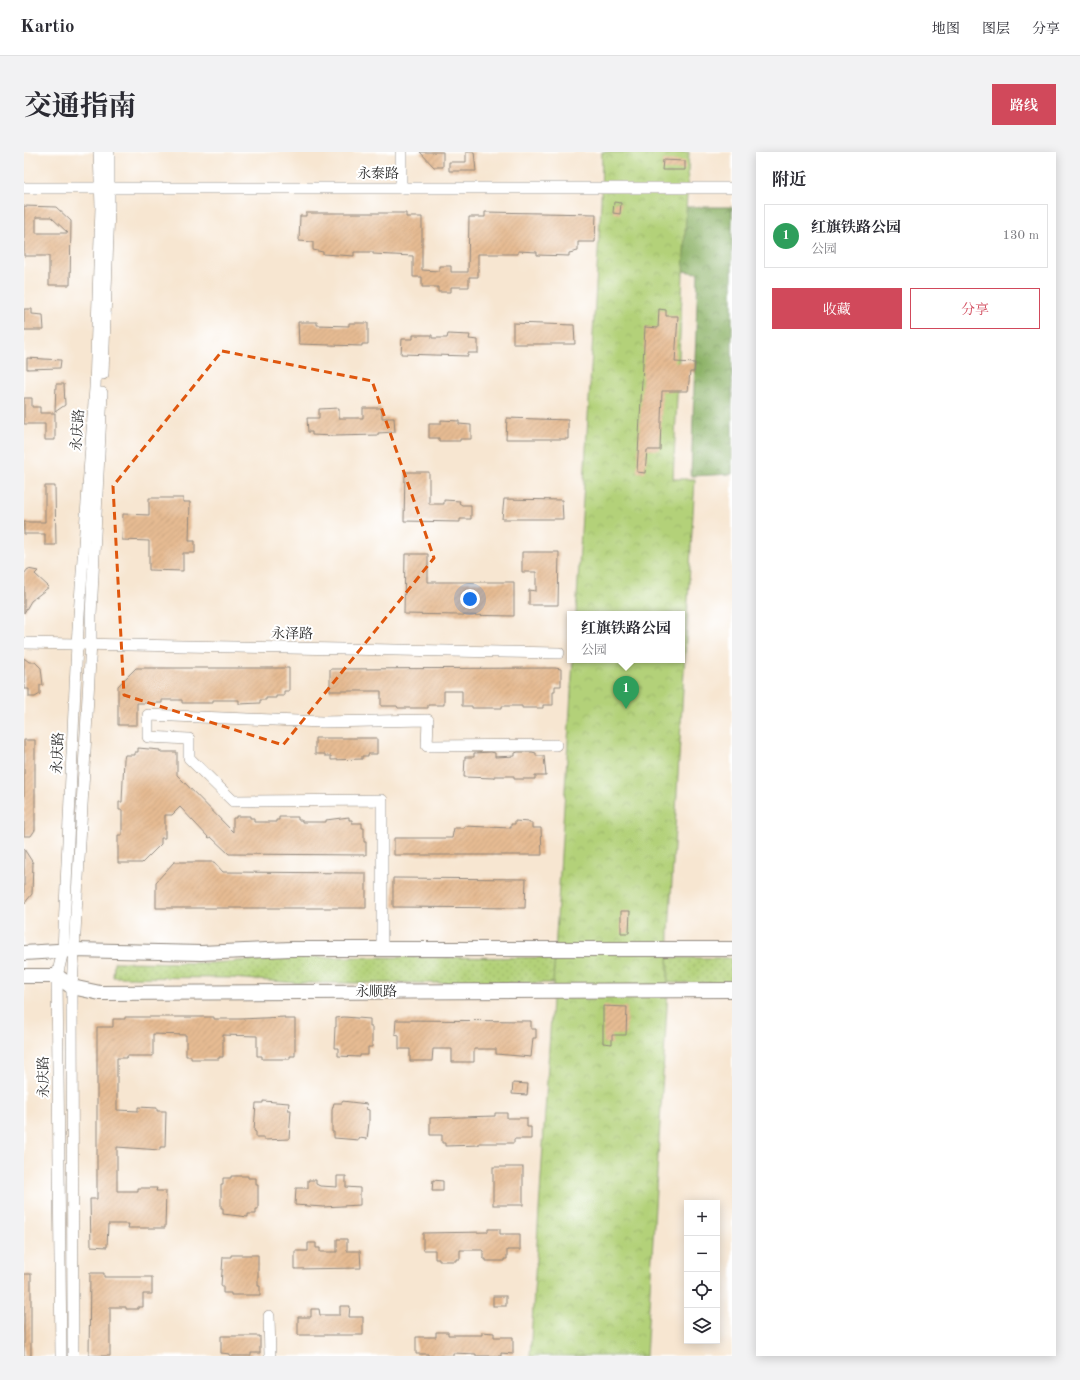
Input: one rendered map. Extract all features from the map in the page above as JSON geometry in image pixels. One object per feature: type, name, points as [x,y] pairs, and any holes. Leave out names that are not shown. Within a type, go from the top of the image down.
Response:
[{"type":"main road","points":[[24,952],[68,951],[201,953],[291,949],[732,949]]},
{"type":"main road","points":[[24,976],[57,976]]},
{"type":"main road","name":"永顺路","points":[[57,976],[72,987],[100,993],[732,990]]},
{"type":"street","name":"永庆路","points":[[61,1356],[57,976],[68,951],[91,645],[91,615],[102,389],[104,188],[99,152]]},
{"type":"street","name":"永庆路","points":[[73,1356],[72,987],[68,951],[77,644],[95,388],[101,207],[109,152]]},
{"type":"street","points":[[401,152],[401,188]]},
{"type":"street","name":"永泰路","points":[[24,188],[732,188]]},
{"type":"street","name":"永泽路","points":[[24,643],[559,653]]},
{"type":"street","points":[[382,950],[382,800],[233,801],[189,758],[189,739],[148,737],[148,715],[322,722],[428,720],[427,746],[556,745]]},
{"type":"street","points":[[269,1316],[270,1356]]},
{"type":"highlighted area","points":[[222,351],[372,381],[434,558],[283,745],[124,695],[113,486]]},
{"type":"green space","points":[[602,152],[689,152],[673,479],[695,479],[685,654],[685,611],[576,611],[601,203]]},
{"type":"green space","points":[[671,207],[732,207],[732,474],[691,476],[698,273],[667,269]]},
{"type":"green space","points":[[573,663],[684,663],[669,933],[667,1007],[646,1356],[530,1356]]},
{"type":"green space","points":[[296,957],[732,958],[732,983],[297,983],[231,978],[113,977],[114,962],[212,963]]},
{"type":"building","points":[[420,152],[443,152],[443,167],[434,167]]},
{"type":"building","points":[[466,152],[474,152],[476,171],[449,171],[449,162],[466,162]]},
{"type":"building","points":[[663,160],[685,161],[685,170],[662,170]]},
{"type":"building","points":[[614,202],[621,203],[620,214],[613,213]]},
{"type":"building","points":[[24,206],[56,207],[71,221],[70,285],[49,285],[49,256],[24,256]],"holes":[[[36,217],[51,217],[68,233],[36,233]]]},
{"type":"building","points":[[485,212],[596,214],[595,242],[578,242],[578,251],[569,253],[569,256],[537,255],[537,252],[518,251],[518,254],[478,254],[478,277],[469,277],[469,287],[451,287],[451,292],[438,292],[438,287],[422,287],[422,277],[413,277],[413,256],[373,254],[373,252],[354,252],[354,256],[323,254],[323,252],[313,250],[313,242],[299,241],[300,216],[306,216],[306,213],[406,213],[406,217],[422,217],[422,270],[439,271],[439,266],[451,266],[451,272],[468,272],[469,217],[485,217]]},
{"type":"building","points":[[24,309],[32,309],[32,314],[43,315],[44,330],[24,330]]},
{"type":"building","points":[[659,309],[666,310],[666,316],[678,316],[675,362],[695,363],[694,372],[690,372],[688,391],[662,391],[660,450],[647,450],[645,473],[637,472],[645,327],[658,328]]},
{"type":"building","points":[[298,322],[317,322],[317,325],[349,326],[349,323],[368,323],[368,344],[362,344],[362,346],[299,344]]},
{"type":"building","points":[[513,323],[574,325],[575,344],[513,344]]},
{"type":"building","points":[[448,334],[470,335],[469,339],[478,340],[478,353],[468,353],[468,356],[401,354],[402,339],[413,339],[413,335],[432,335],[432,338],[447,338]]},
{"type":"building","points":[[27,358],[61,360],[60,368],[27,369]]},
{"type":"building","points":[[56,384],[64,384],[65,405],[55,412]]},
{"type":"building","points":[[24,398],[32,398],[32,407],[40,407],[40,413],[55,413],[55,440],[45,440],[45,424],[24,424]]},
{"type":"building","points":[[339,408],[339,418],[363,418],[363,408],[382,408],[382,418],[394,418],[395,432],[378,433],[378,435],[334,436],[312,435],[312,432],[308,432],[307,418],[319,418],[319,409]]},
{"type":"building","points":[[507,418],[568,420],[568,439],[506,439]]},
{"type":"building","points":[[441,420],[459,421],[459,424],[471,425],[471,439],[460,439],[460,441],[439,441],[439,438],[429,438],[429,424],[441,424]]},
{"type":"building","points":[[405,472],[429,472],[429,504],[444,504],[444,500],[460,501],[459,503],[462,505],[471,505],[471,519],[460,519],[460,522],[404,521]]},
{"type":"building","points":[[45,486],[55,486],[56,545],[45,545],[45,534],[24,534],[24,522],[45,522]]},
{"type":"building","points":[[149,498],[183,498],[183,502],[190,502],[189,541],[195,541],[195,553],[183,553],[183,571],[149,570],[149,541],[122,540],[123,514],[149,515]]},
{"type":"building","points":[[504,499],[562,500],[563,519],[502,519]]},
{"type":"building","points":[[522,552],[559,552],[558,605],[529,605],[529,590],[536,591],[536,572],[522,572]]},
{"type":"building","points":[[405,554],[428,554],[428,582],[514,582],[514,616],[404,614]]},
{"type":"building","points":[[28,569],[38,571],[35,574],[49,587],[31,601],[24,613],[24,574]]},
{"type":"building","points":[[24,658],[29,662],[35,662],[41,668],[43,685],[40,685],[40,694],[35,697],[29,697],[29,689],[24,689]]},
{"type":"building","points":[[136,668],[289,668],[289,691],[284,691],[284,696],[276,696],[276,698],[266,698],[266,700],[260,700],[260,703],[239,704],[239,700],[213,700],[213,703],[182,703],[182,700],[162,700],[162,703],[137,703],[137,725],[118,725],[118,686]]},
{"type":"building","points":[[330,669],[561,669],[561,686],[555,686],[555,691],[553,691],[553,705],[543,705],[543,708],[502,706],[502,708],[472,708],[472,706],[462,706],[462,691],[444,691],[444,705],[428,705],[428,708],[398,708],[397,706],[381,706],[381,691],[330,691]]},
{"type":"building","points":[[315,738],[377,738],[377,754],[362,756],[362,759],[331,760],[331,756],[325,756],[325,754],[315,754]]},
{"type":"building","points":[[24,740],[35,740],[35,830],[31,836],[24,836]]},
{"type":"building","points":[[138,748],[160,750],[160,752],[177,752],[177,775],[233,832],[233,818],[236,818],[236,816],[250,816],[250,818],[254,818],[254,822],[276,822],[276,820],[279,820],[279,817],[298,817],[298,820],[302,820],[302,822],[326,822],[326,820],[349,817],[349,820],[352,820],[352,823],[362,823],[362,828],[364,828],[364,842],[366,842],[366,855],[229,854],[211,837],[209,838],[180,807],[172,815],[165,815],[165,838],[161,838],[161,844],[142,863],[118,863],[118,835],[122,835],[122,810],[119,810],[119,802],[122,802],[124,759],[125,755],[135,755],[135,752],[138,752]]},
{"type":"building","points":[[491,752],[495,753],[495,757],[515,756],[515,753],[532,752],[536,753],[536,756],[544,756],[546,776],[535,776],[535,779],[514,779],[514,776],[494,776],[494,778],[464,777],[465,757],[474,757],[474,753]]},
{"type":"building","points":[[515,821],[529,822],[532,823],[532,828],[541,828],[542,855],[394,855],[394,838],[452,838],[454,828],[464,828],[464,826],[511,828],[511,824],[515,824]]},
{"type":"building","points":[[24,849],[33,863],[32,894],[24,904]]},
{"type":"building","points":[[174,862],[214,862],[223,872],[366,873],[366,908],[156,908],[156,882]]},
{"type":"building","points":[[393,878],[526,879],[525,908],[393,907]]},
{"type":"building","points":[[621,911],[630,911],[629,933],[621,933]]},
{"type":"building","points":[[603,1006],[627,1007],[626,1035],[612,1035],[612,1044],[603,1043]]},
{"type":"building","points":[[125,1017],[214,1017],[214,1019],[241,1019],[285,1017],[285,1019],[295,1019],[295,1056],[290,1056],[290,1059],[262,1059],[262,1056],[257,1056],[257,1036],[223,1035],[223,1057],[219,1057],[219,1059],[191,1059],[191,1056],[186,1056],[186,1035],[153,1034],[153,1056],[127,1056],[127,1058],[117,1058],[117,1110],[138,1111],[138,1107],[157,1108],[157,1111],[166,1111],[165,1147],[160,1147],[160,1150],[117,1147],[117,1191],[138,1191],[138,1188],[157,1188],[156,1191],[166,1191],[165,1228],[128,1228],[129,1224],[108,1224],[107,1247],[91,1246],[90,1199],[97,1199],[97,1027],[113,1027],[113,1019],[125,1019]]},
{"type":"building","points":[[344,1017],[370,1019],[370,1027],[372,1027],[372,1047],[368,1047],[368,1055],[360,1055],[360,1057],[338,1056],[338,1048],[334,1048],[336,1018]]},
{"type":"building","points":[[396,1020],[531,1021],[531,1029],[536,1029],[536,1038],[533,1038],[531,1057],[496,1054],[496,1049],[474,1049],[474,1062],[452,1062],[452,1049],[433,1049],[432,1061],[410,1061],[410,1049],[399,1049],[399,1035],[395,1034]]},
{"type":"building","points":[[513,1083],[528,1084],[527,1095],[512,1094]]},
{"type":"building","points":[[263,1101],[289,1103],[288,1110],[291,1110],[289,1139],[264,1140],[264,1138],[256,1138],[256,1132],[254,1131],[256,1103],[263,1103]]},
{"type":"building","points":[[342,1101],[367,1104],[366,1109],[369,1110],[369,1123],[367,1139],[359,1138],[359,1140],[334,1138],[334,1132],[332,1132],[332,1110],[334,1103],[342,1103]]},
{"type":"building","points":[[495,1113],[507,1113],[507,1118],[527,1118],[527,1127],[531,1127],[531,1139],[514,1139],[514,1143],[479,1143],[479,1145],[445,1146],[445,1143],[442,1143],[442,1135],[430,1135],[430,1118],[495,1116]]},
{"type":"building","points":[[493,1167],[523,1167],[523,1205],[493,1205]]},
{"type":"building","points":[[231,1176],[248,1176],[248,1178],[256,1178],[256,1185],[258,1185],[258,1209],[256,1209],[256,1214],[248,1214],[248,1217],[223,1214],[223,1208],[221,1208],[221,1184],[223,1184],[223,1178],[231,1178]]},
{"type":"building","points":[[337,1176],[346,1176],[346,1187],[360,1188],[360,1205],[323,1207],[295,1205],[296,1188],[308,1188],[308,1180],[316,1180],[316,1184],[320,1186],[337,1187]]},
{"type":"building","points":[[433,1180],[443,1181],[443,1191],[432,1191]]},
{"type":"building","points":[[488,1229],[500,1229],[500,1234],[520,1234],[520,1250],[507,1250],[507,1259],[504,1259],[504,1261],[486,1261],[486,1259],[483,1259],[483,1250],[460,1250],[460,1259],[456,1259],[456,1261],[439,1261],[439,1259],[435,1259],[435,1250],[423,1250],[423,1233],[488,1232]]},
{"type":"building","points":[[337,1239],[347,1239],[347,1251],[360,1251],[361,1268],[295,1269],[295,1251],[308,1251],[308,1243],[316,1243],[316,1248],[320,1248],[320,1252],[337,1252]]},
{"type":"building","points":[[231,1255],[258,1255],[258,1286],[260,1286],[260,1295],[231,1295],[231,1293],[223,1293],[223,1286],[221,1286],[223,1257],[231,1257]]},
{"type":"building","points":[[90,1273],[104,1273],[104,1277],[152,1277],[152,1294],[143,1294],[143,1307],[138,1307],[138,1309],[126,1309],[126,1307],[110,1307],[110,1356],[89,1356]]},
{"type":"building","points":[[24,1274],[31,1274],[31,1356],[24,1356]]},
{"type":"building","points":[[493,1296],[506,1296],[506,1306],[493,1306]]},
{"type":"building","points":[[340,1306],[350,1306],[349,1317],[363,1317],[363,1335],[298,1335],[298,1317],[311,1317],[311,1309],[319,1309],[320,1315],[340,1315]]},
{"type":"building","points":[[436,1332],[448,1332],[448,1335],[482,1335],[482,1332],[494,1333],[494,1337],[513,1337],[513,1354],[501,1353],[501,1356],[476,1356],[476,1354],[453,1353],[453,1356],[428,1356],[428,1354],[416,1354],[416,1337],[436,1337]]},
{"type":"building","points":[[221,1336],[260,1336],[260,1353],[251,1353],[251,1356],[230,1356],[230,1354],[221,1353]]},
{"type":"place","name":"红旗铁路公园","points":[[626,709]]}]
